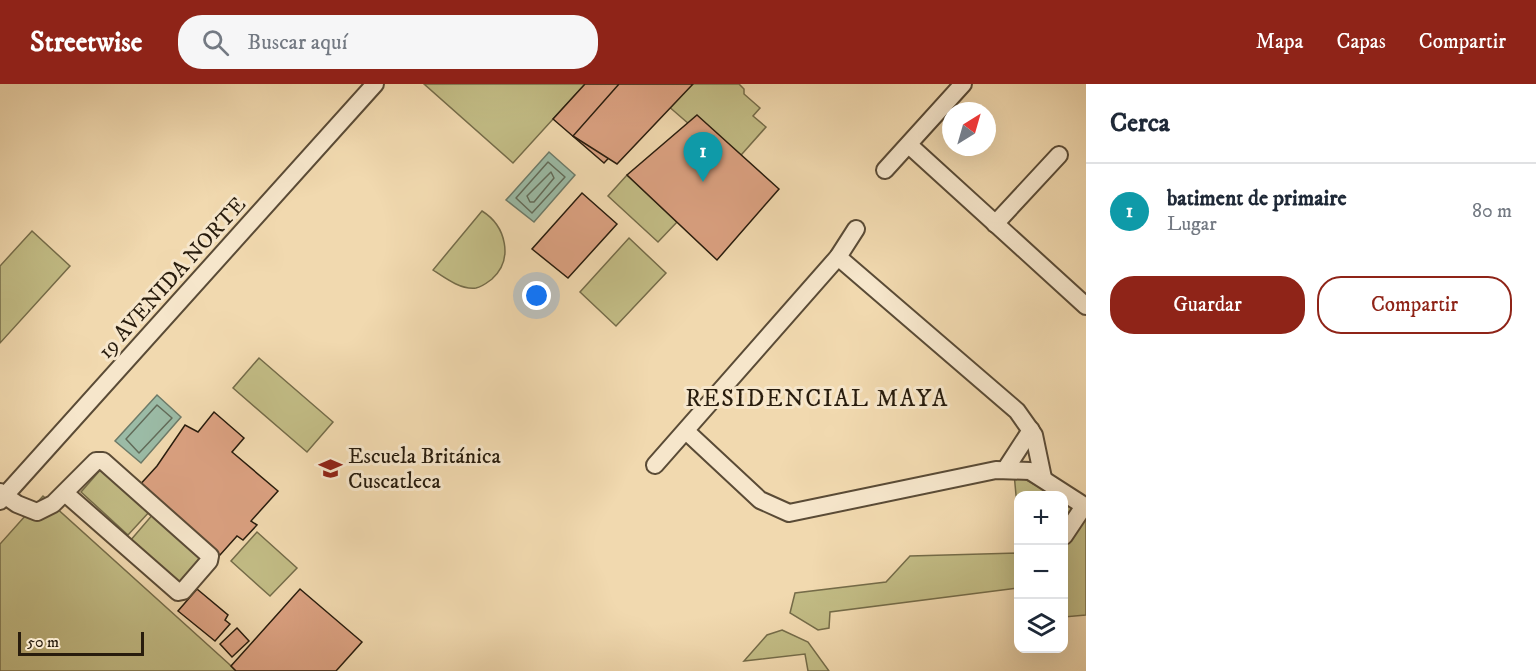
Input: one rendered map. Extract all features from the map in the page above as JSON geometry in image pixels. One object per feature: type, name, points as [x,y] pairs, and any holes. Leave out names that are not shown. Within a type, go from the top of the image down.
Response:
[{"type":"street","name":"19 AVENIDA NORTE","points":[[1,497],[375,84]]},
{"type":"street","points":[[885,170],[963,84]]},
{"type":"street","points":[[909,145],[1086,306]]},
{"type":"street","points":[[995,224],[1059,156]]},
{"type":"street","points":[[655,465],[838,257],[856,229]]},
{"type":"street","points":[[838,257],[1017,411],[1031,430],[1040,452],[1043,478]]},
{"type":"street","points":[[1005,470],[1031,430]]},
{"type":"street","points":[[686,431],[760,500],[789,513],[1005,470],[1030,471],[1085,506],[1068,530]]},
{"type":"street","points":[[1,497],[37,512],[53,504],[96,461],[103,461],[210,556],[209,561],[183,591],[178,592],[65,493]]},
{"type":"shaded area","points":[[424,84],[585,84],[513,163]]},
{"type":"shaded area","points":[[686,84],[739,84],[744,89],[744,94],[760,108],[753,116],[766,127],[734,163],[667,105]]},
{"type":"shaded area","points":[[627,175],[677,222],[658,242],[608,196]]},
{"type":"shaded area","points":[[482,211],[497,225],[502,234],[505,253],[499,271],[492,279],[480,287],[470,288],[453,283],[433,270]]},
{"type":"shaded area","points":[[32,231],[70,266],[0,343],[0,266]]},
{"type":"shaded area","points":[[629,238],[666,273],[616,326],[580,292]]},
{"type":"shaded area","points":[[259,358],[333,422],[307,452],[233,388]]},
{"type":"shaded area","points":[[102,468],[150,511],[128,535],[81,492]]},
{"type":"shaded area","points":[[1014,473],[1046,491],[1016,491]]},
{"type":"shaded area","points":[[43,496],[236,671],[0,671],[0,544]]},
{"type":"shaded area","points":[[1068,504],[1086,515],[1086,615],[1068,617]]},
{"type":"shaded area","points":[[154,513],[205,557],[181,585],[130,541]]},
{"type":"shaded area","points":[[257,532],[297,568],[270,596],[231,561]]},
{"type":"shaded area","points":[[1014,553],[1014,589],[830,612],[829,628],[818,630],[790,613],[795,593],[886,582],[910,556]]},
{"type":"shaded area","points":[[782,630],[808,642],[829,671],[808,671],[805,654],[744,661],[767,635]]},
{"type":"water","points":[[549,152],[575,175],[534,222],[506,200]]},
{"type":"water","points":[[157,395],[181,417],[141,463],[115,441]]},
{"type":"building","points":[[585,84],[635,84],[659,105],[604,163],[553,119]]},
{"type":"building","points":[[619,84],[693,84],[617,164],[573,136]]},
{"type":"building","points":[[697,115],[779,189],[717,260],[627,175]]},
{"type":"building","points":[[582,193],[617,224],[568,278],[532,249]]},
{"type":"building","points":[[214,412],[244,438],[232,452],[278,491],[251,521],[257,525],[243,540],[237,536],[220,555],[137,488],[157,466],[185,425],[198,432]]},
{"type":"building","points":[[197,589],[228,615],[225,620],[230,624],[215,641],[178,611]]},
{"type":"building","points":[[300,589],[362,642],[336,671],[236,671],[231,666]]},
{"type":"building","points":[[237,628],[249,641],[232,657],[220,644]]},
{"type":"place","name":"batiment de primaire","points":[[703,182]]},
{"type":"place","name":"Escuela Británica Cuscatleca","points":[[330,468]]},
{"type":"district","name":"RESIDENCIAL MAYA","points":[[817,398]]}]
